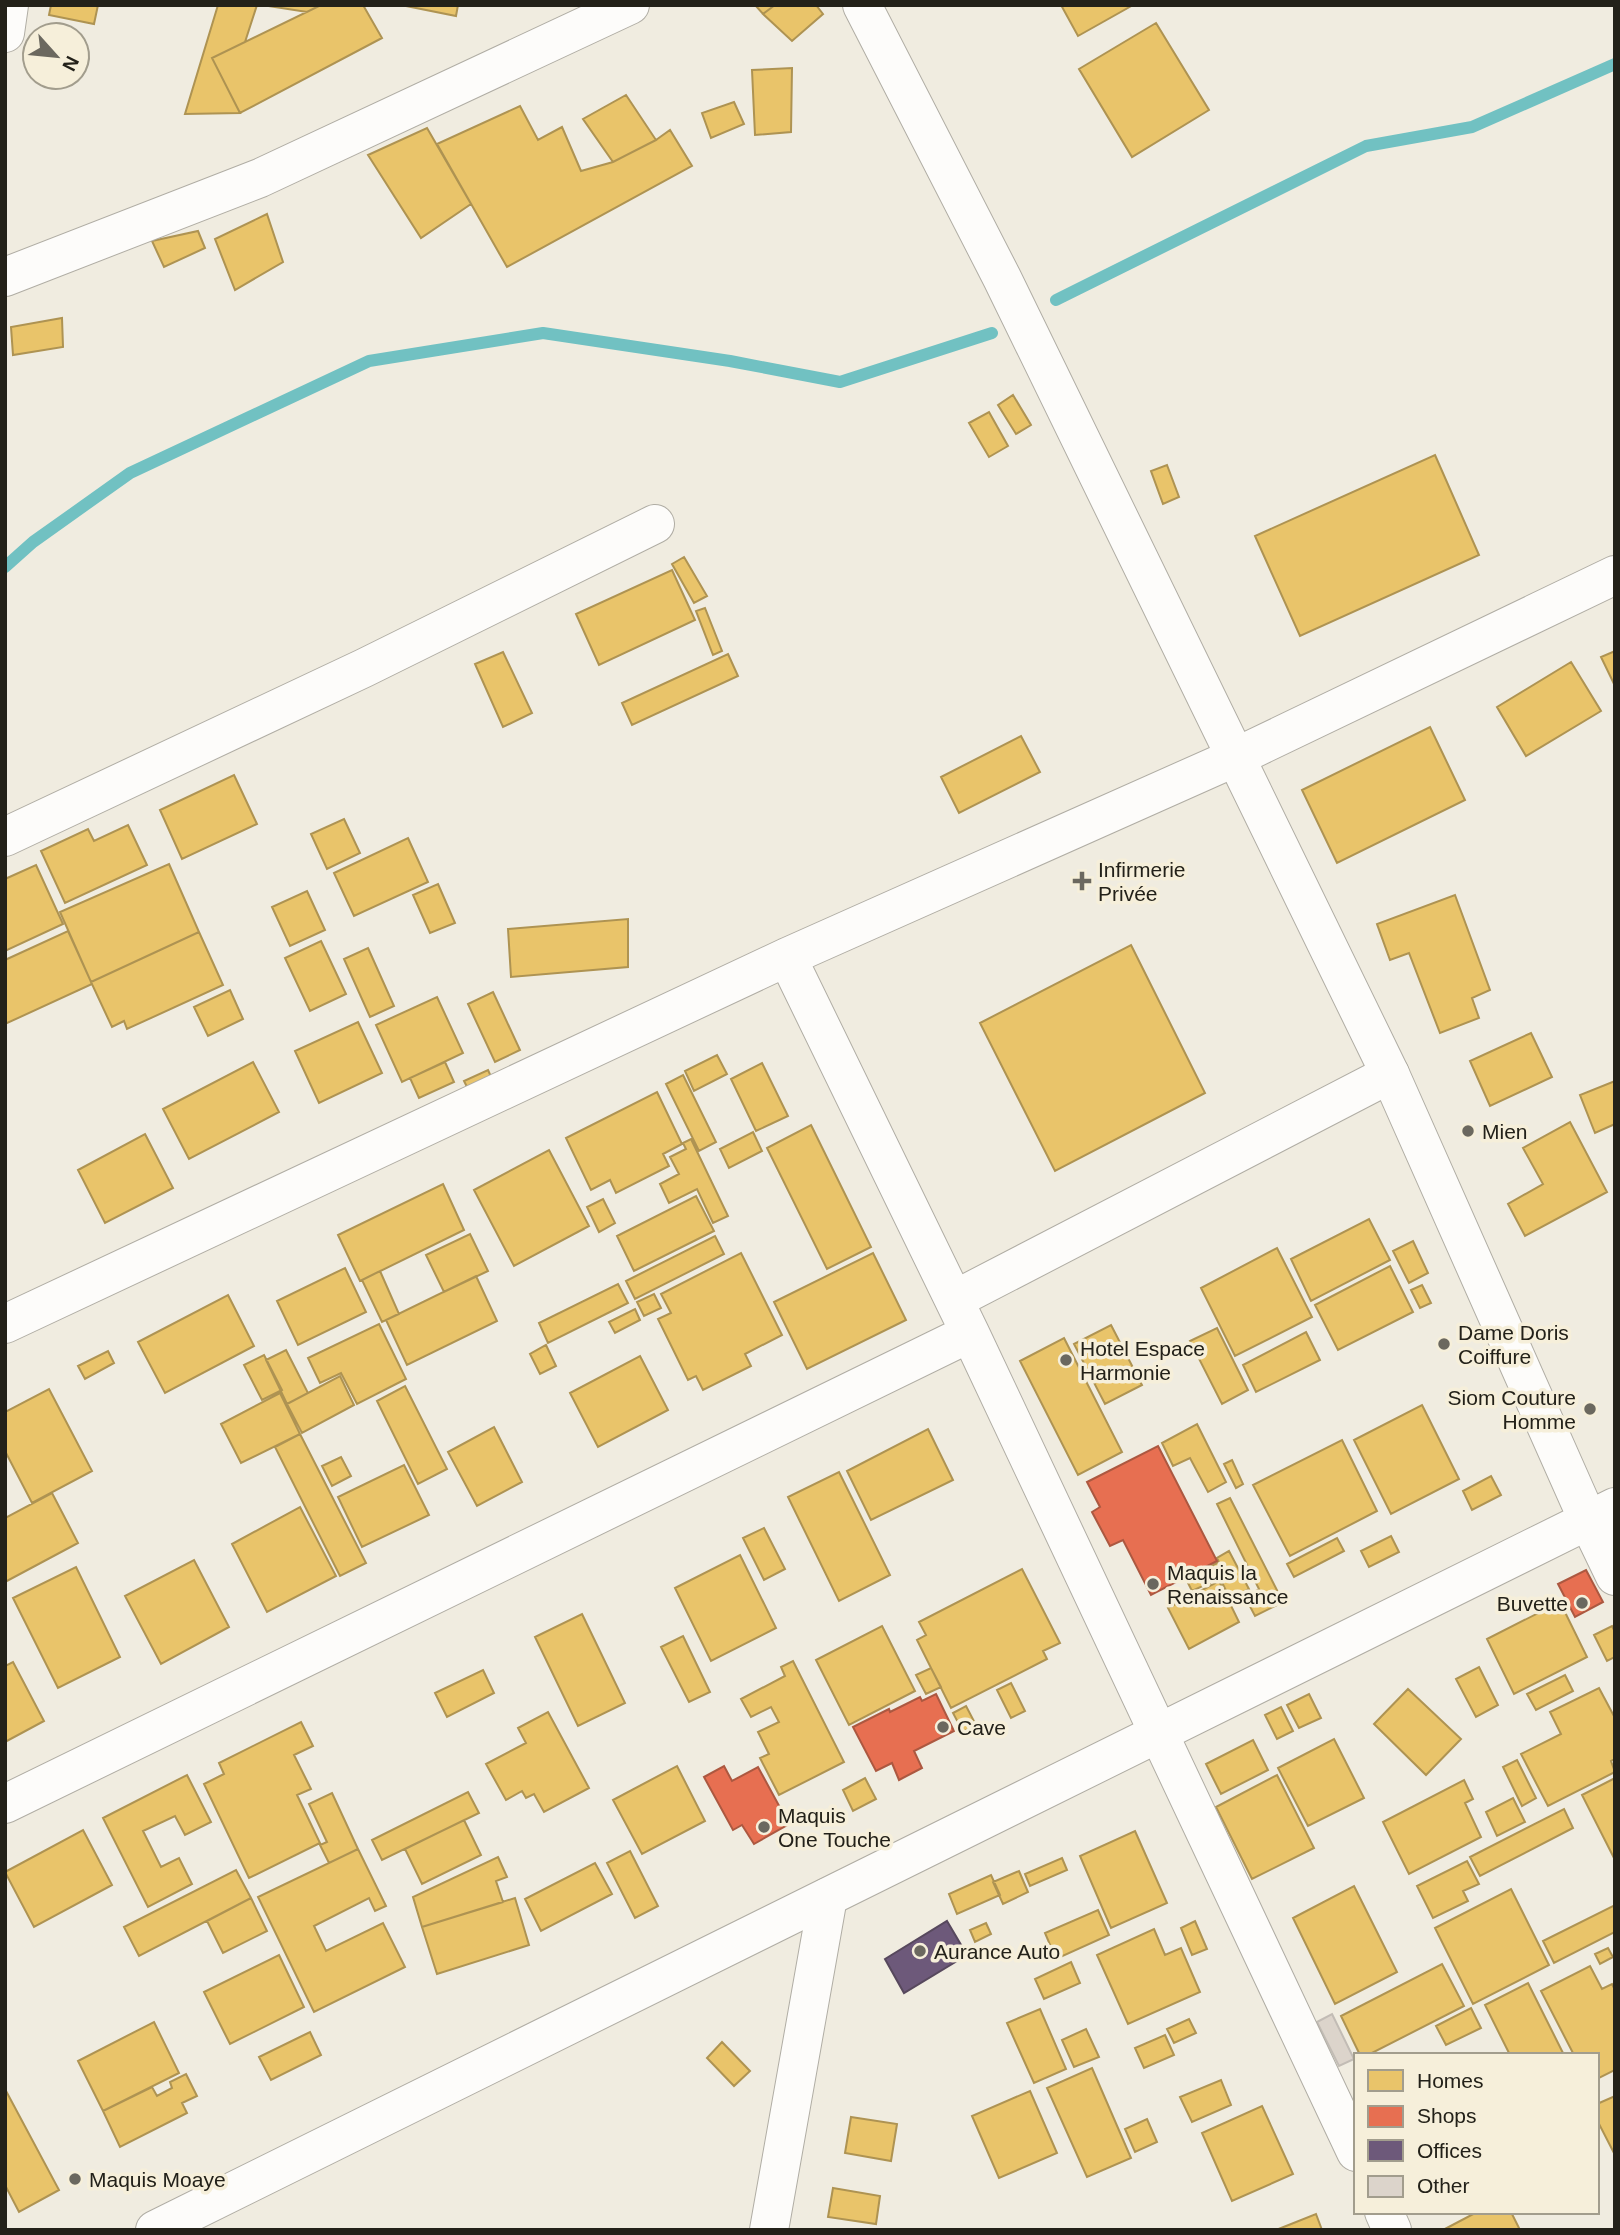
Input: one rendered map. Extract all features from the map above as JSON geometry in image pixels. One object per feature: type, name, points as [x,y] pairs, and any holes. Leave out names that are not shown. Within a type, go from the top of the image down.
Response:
[{"type":"street","points":[[5,33],[9,5]]},
{"type":"street","points":[[5,277],[260,178],[630,5]]},
{"type":"street","points":[[862,5],[1002,278],[1601,1513],[1615,1576]]},
{"type":"street","points":[[5,836],[364,668],[655,524]]},
{"type":"street","points":[[5,1324],[787,957],[1236,757],[1615,575]]},
{"type":"street","points":[[787,957],[962,1316],[1354,2148]]},
{"type":"street","points":[[5,1804],[962,1316],[1390,1074]]},
{"type":"street","points":[[155,2230],[1601,1513]]},
{"type":"street","points":[[769,2230],[828,1897]]},
{"type":"street","points":[[1385,2214],[1392,2230]]},
{"type":"building: Homes","points":[[51,5],[98,5],[94,24],[91,21],[49,15]]},
{"type":"building: Homes","points":[[218,5],[257,5],[245,42],[212,58],[240,113],[185,114]]},
{"type":"building: Homes","points":[[262,5],[321,5],[307,12]]},
{"type":"building: Homes","points":[[321,5],[363,5],[382,38],[240,113],[212,58]]},
{"type":"building: Homes","points":[[401,5],[458,5],[456,16]]},
{"type":"building: Homes","points":[[755,5],[775,5],[763,14]]},
{"type":"building: Homes","points":[[775,5],[816,5],[823,14],[792,41],[763,14]]},
{"type":"building: Homes","points":[[1061,5],[1133,5],[1078,36]]},
{"type":"building: Homes","points":[[1156,23],[1209,110],[1132,157],[1079,69]]},
{"type":"building: Homes","points":[[792,68],[791,132],[755,135],[752,70]]},
{"type":"building: Homes","points":[[626,95],[656,140],[613,162],[583,119]]},
{"type":"building: Homes","points":[[734,102],[744,124],[711,138],[702,113]]},
{"type":"building: Homes","points":[[520,106],[538,140],[562,127],[581,171],[613,162],[670,130],[692,166],[507,267],[437,144]]},
{"type":"building: Homes","points":[[427,128],[471,204],[421,238],[368,155]]},
{"type":"building: Homes","points":[[267,214],[283,262],[235,290],[215,239]]},
{"type":"building: Homes","points":[[198,231],[205,248],[164,267],[152,241]]},
{"type":"building: Homes","points":[[62,318],[63,347],[13,355],[11,327]]},
{"type":"building: Homes","points":[[1013,395],[1031,425],[1016,434],[998,405]]},
{"type":"building: Homes","points":[[989,412],[1008,446],[989,457],[969,423]]},
{"type":"building: Homes","points":[[1435,455],[1479,555],[1300,636],[1255,536]]},
{"type":"building: Homes","points":[[1167,465],[1179,497],[1163,504],[1151,471]]},
{"type":"building: Homes","points":[[684,557],[707,596],[694,603],[672,564]]},
{"type":"building: Homes","points":[[672,570],[695,620],[599,665],[576,614]]},
{"type":"building: Homes","points":[[705,608],[722,651],[713,655],[696,611]]},
{"type":"building: Homes","points":[[1615,651],[1615,686],[1601,657]]},
{"type":"building: Homes","points":[[503,652],[532,713],[503,727],[475,664]]},
{"type":"building: Homes","points":[[728,654],[738,676],[632,725],[622,703]]},
{"type":"building: Homes","points":[[1571,662],[1601,711],[1526,756],[1497,707]]},
{"type":"building: Homes","points":[[1430,727],[1465,800],[1337,863],[1302,790]]},
{"type":"building: Homes","points":[[1021,736],[1040,772],[959,813],[941,777]]},
{"type":"building: Homes","points":[[234,775],[257,824],[182,859],[160,810]]},
{"type":"building: Homes","points":[[344,819],[360,853],[327,869],[311,834]]},
{"type":"building: Homes","points":[[128,825],[147,865],[65,903],[41,851],[88,829],[94,841]]},
{"type":"building: Homes","points":[[408,838],[428,882],[354,916],[334,873]]},
{"type":"building: Homes","points":[[169,864],[199,932],[91,982],[60,912]]},
{"type":"building: Homes","points":[[36,865],[63,924],[5,951],[5,879]]},
{"type":"building: Homes","points":[[438,884],[455,923],[430,933],[413,895]]},
{"type":"building: Homes","points":[[307,891],[325,930],[290,946],[272,907]]},
{"type":"building: Homes","points":[[1455,895],[1490,990],[1472,998],[1479,1018],[1440,1033],[1409,953],[1390,960],[1377,924]]},
{"type":"building: Homes","points":[[628,919],[628,967],[511,977],[508,929]]},
{"type":"building: Homes","points":[[68,931],[92,984],[5,1024],[5,960]]},
{"type":"building: Homes","points":[[199,932],[223,985],[127,1029],[124,1021],[112,1027],[91,982]]},
{"type":"building: Homes","points":[[321,941],[346,994],[310,1011],[285,958]]},
{"type":"building: Homes","points":[[1131,945],[1205,1093],[1055,1171],[980,1023]]},
{"type":"building: Homes","points":[[368,948],[394,1006],[370,1017],[344,959]]},
{"type":"building: Homes","points":[[230,990],[243,1019],[208,1036],[194,1007]]},
{"type":"building: Homes","points":[[493,992],[520,1050],[495,1062],[468,1004]]},
{"type":"building: Homes","points":[[437,997],[463,1053],[402,1082],[376,1025]]},
{"type":"building: Homes","points":[[358,1022],[382,1073],[319,1103],[295,1051]]},
{"type":"building: Homes","points":[[1531,1033],[1552,1077],[1490,1106],[1470,1061]]},
{"type":"building: Homes","points":[[717,1055],[727,1074],[694,1091],[685,1071]]},
{"type":"building: Homes","points":[[253,1062],[279,1112],[189,1159],[163,1109]]},
{"type":"building: Homes","points":[[445,1062],[454,1082],[419,1098],[410,1078]]},
{"type":"building: Homes","points":[[762,1063],[788,1116],[756,1131],[731,1079]]},
{"type":"building: Homes","points":[[488,1070],[496,1088],[473,1099],[464,1081]]},
{"type":"building: Homes","points":[[683,1075],[716,1142],[699,1151],[666,1084]]},
{"type":"building: Homes","points":[[1615,1081],[1615,1124],[1595,1133],[1580,1095]]},
{"type":"building: Homes","points":[[657,1092],[682,1144],[663,1154],[669,1166],[616,1193],[610,1180],[591,1190],[566,1138]]},
{"type":"building: Homes","points":[[1570,1122],[1607,1192],[1525,1236],[1508,1204],[1543,1184],[1523,1148]]},
{"type":"building: Homes","points":[[811,1125],[871,1247],[827,1269],[767,1148]]},
{"type":"building: Homes","points":[[753,1132],[762,1151],[729,1168],[720,1149]]},
{"type":"building: Homes","points":[[145,1134],[173,1188],[105,1223],[78,1170]]},
{"type":"building: Homes","points":[[691,1139],[728,1216],[713,1223],[697,1189],[669,1203],[660,1184],[679,1174],[670,1157],[686,1149],[683,1143]]},
{"type":"building: Homes","points":[[549,1150],[589,1226],[514,1266],[474,1190]]},
{"type":"building: Homes","points":[[443,1184],[464,1230],[360,1281],[338,1235]]},
{"type":"building: Homes","points":[[696,1196],[714,1231],[634,1271],[617,1236]]},
{"type":"building: Homes","points":[[603,1199],[615,1223],[599,1232],[587,1207]]},
{"type":"building: Homes","points":[[1369,1219],[1390,1260],[1311,1301],[1291,1259]]},
{"type":"building: Homes","points":[[470,1234],[488,1271],[444,1292],[426,1255]]},
{"type":"building: Homes","points":[[715,1236],[724,1254],[635,1299],[626,1281]]},
{"type":"building: Homes","points":[[1413,1241],[1428,1273],[1409,1283],[1393,1251]]},
{"type":"building: Homes","points":[[1277,1248],[1312,1317],[1235,1356],[1201,1288]]},
{"type":"building: Homes","points":[[741,1253],[782,1335],[745,1354],[751,1366],[703,1390],[696,1376],[688,1380],[658,1319],[671,1313],[661,1294]]},
{"type":"building: Homes","points":[[873,1253],[906,1320],[807,1369],[774,1302]]},
{"type":"building: Homes","points":[[1390,1266],[1413,1312],[1338,1350],[1315,1305]]},
{"type":"building: Homes","points":[[345,1268],[366,1312],[298,1345],[277,1301]]},
{"type":"building: Homes","points":[[380,1271],[399,1314],[382,1322],[362,1280]]},
{"type":"building: Homes","points":[[476,1276],[497,1321],[407,1365],[386,1320]]},
{"type":"building: Homes","points":[[618,1284],[628,1303],[548,1343],[539,1323]]},
{"type":"building: Homes","points":[[1422,1285],[1431,1303],[1420,1308],[1411,1290]]},
{"type":"building: Homes","points":[[654,1294],[661,1308],[644,1316],[637,1302]]},
{"type":"building: Homes","points":[[228,1295],[254,1346],[165,1393],[138,1342]]},
{"type":"building: Homes","points":[[635,1309],[640,1320],[615,1333],[609,1322]]},
{"type":"building: Homes","points":[[379,1324],[406,1379],[357,1404],[341,1373],[320,1383],[308,1358]]},
{"type":"building: Homes","points":[[1111,1325],[1142,1385],[1105,1404],[1074,1344]]},
{"type":"building: Homes","points":[[1217,1328],[1248,1390],[1222,1404],[1190,1341]]},
{"type":"building: Homes","points":[[1306,1332],[1320,1360],[1256,1392],[1243,1365]]},
{"type":"building: Homes","points":[[1064,1338],[1122,1452],[1078,1475],[1020,1361]]},
{"type":"building: Homes","points":[[546,1345],[556,1366],[540,1374],[530,1354]]},
{"type":"building: Homes","points":[[286,1350],[308,1393],[287,1404],[266,1360]]},
{"type":"building: Homes","points":[[108,1351],[114,1363],[85,1379],[78,1366]]},
{"type":"building: Homes","points":[[264,1355],[282,1390],[262,1400],[244,1365]]},
{"type":"building: Homes","points":[[640,1356],[668,1410],[598,1447],[570,1393]]},
{"type":"building: Homes","points":[[340,1376],[354,1405],[302,1433],[287,1404]]},
{"type":"building: Homes","points":[[405,1386],[447,1469],[418,1484],[377,1401]]},
{"type":"building: Homes","points":[[49,1389],[92,1471],[32,1503],[5,1451],[5,1412]]},
{"type":"building: Homes","points":[[280,1393],[300,1434],[241,1463],[221,1424]]},
{"type":"building: Homes","points":[[1422,1405],[1459,1479],[1391,1514],[1354,1440]]},
{"type":"building: Homes","points":[[1197,1424],[1226,1482],[1208,1492],[1190,1458],[1173,1466],[1162,1443]]},
{"type":"building: Homes","points":[[494,1427],[522,1482],[477,1506],[448,1452]]},
{"type":"building: Homes","points":[[928,1429],[953,1480],[871,1520],[847,1471]]},
{"type":"building: Homes","points":[[300,1434],[366,1563],[340,1576],[275,1447]]},
{"type":"building: Homes","points":[[1342,1440],[1377,1511],[1290,1556],[1253,1485]]},
{"type":"building: Homes","points":[[341,1457],[351,1476],[332,1486],[322,1466]]},
{"type":"building: Homes","points":[[1232,1460],[1243,1484],[1236,1488],[1224,1464]]},
{"type":"building: Homes","points":[[404,1465],[429,1515],[362,1547],[338,1497]]},
{"type":"building: Homes","points":[[839,1472],[890,1575],[839,1601],[788,1497]]},
{"type":"building: Homes","points":[[1491,1476],[1501,1495],[1472,1510],[1463,1491]]},
{"type":"building: Homes","points":[[52,1493],[78,1543],[5,1582],[5,1518]]},
{"type":"building: Homes","points":[[1230,1498],[1283,1602],[1255,1616],[1245,1597],[1259,1589],[1217,1504]]},
{"type":"building: Homes","points":[[300,1507],[336,1576],[267,1612],[232,1544]]},
{"type":"building: Homes","points":[[764,1528],[785,1569],[764,1580],[743,1538]]},
{"type":"building: Homes","points":[[1391,1536],[1399,1552],[1369,1567],[1361,1551]]},
{"type":"building: Homes","points":[[1337,1538],[1344,1551],[1294,1577],[1287,1564]]},
{"type":"building: Homes","points":[[1229,1551],[1249,1589],[1230,1599],[1220,1578],[1192,1591],[1186,1579],[1219,1562],[1217,1558]]},
{"type":"building: Homes","points":[[740,1555],[776,1628],[711,1661],[675,1588]]},
{"type":"building: Homes","points":[[194,1560],[229,1627],[161,1664],[125,1596]]},
{"type":"building: Homes","points":[[76,1567],[120,1657],[58,1688],[13,1598]]},
{"type":"building: Homes","points":[[1022,1569],[1060,1643],[1043,1651],[1047,1659],[951,1708],[917,1640],[926,1635],[919,1622]]},
{"type":"building: Homes","points":[[1219,1581],[1239,1622],[1189,1649],[1168,1608]]},
{"type":"building: Homes","points":[[1560,1602],[1587,1657],[1514,1694],[1487,1639]]},
{"type":"building: Homes","points":[[582,1614],[625,1703],[578,1726],[535,1637]]},
{"type":"building: Homes","points":[[882,1626],[915,1691],[849,1725],[816,1660]]},
{"type":"building: Homes","points":[[1612,1626],[1615,1632],[1615,1657],[1607,1661],[1594,1635]]},
{"type":"building: Homes","points":[[683,1636],[710,1692],[689,1702],[661,1647]]},
{"type":"building: Homes","points":[[793,1661],[844,1762],[779,1795],[760,1758],[769,1754],[758,1732],[779,1722],[771,1707],[751,1717],[741,1699],[785,1676],[781,1667]]},
{"type":"building: Homes","points":[[13,1662],[44,1721],[5,1742],[5,1666]]},
{"type":"building: Homes","points":[[1479,1667],[1498,1705],[1476,1717],[1456,1679]]},
{"type":"building: Homes","points":[[931,1668],[941,1687],[926,1694],[916,1675]]},
{"type":"building: Homes","points":[[483,1670],[494,1693],[447,1717],[435,1693]]},
{"type":"building: Homes","points":[[1565,1675],[1573,1691],[1536,1710],[1527,1694]]},
{"type":"building: Homes","points":[[1011,1683],[1025,1711],[1011,1718],[997,1690]]},
{"type":"building: Homes","points":[[1599,1688],[1615,1718],[1615,1759],[1611,1761],[1615,1772],[1548,1806],[1521,1754],[1561,1734],[1550,1712]]},
{"type":"building: Homes","points":[[1408,1689],[1461,1739],[1426,1775],[1374,1724]]},
{"type":"building: Homes","points":[[1309,1694],[1321,1718],[1299,1728],[1287,1705]]},
{"type":"building: Homes","points":[[966,1706],[976,1725],[963,1732],[953,1713]]},
{"type":"building: Homes","points":[[1281,1707],[1293,1731],[1277,1739],[1265,1715]]},
{"type":"building: Homes","points":[[548,1712],[589,1788],[544,1812],[534,1794],[526,1798],[522,1791],[506,1800],[486,1764],[526,1743],[518,1728]]},
{"type":"building: Homes","points":[[301,1722],[313,1746],[294,1755],[311,1789],[297,1795],[320,1843],[249,1878],[204,1784],[224,1774],[219,1763]]},
{"type":"building: Homes","points":[[1334,1739],[1364,1798],[1308,1826],[1278,1768]]},
{"type":"building: Homes","points":[[1253,1740],[1268,1770],[1221,1794],[1206,1764]]},
{"type":"building: Homes","points":[[1517,1760],[1536,1798],[1522,1806],[1503,1767]]},
{"type":"building: Homes","points":[[677,1766],[705,1821],[642,1854],[613,1800]]},
{"type":"building: Homes","points":[[187,1775],[211,1822],[185,1835],[175,1816],[143,1831],[161,1867],[179,1858],[192,1884],[148,1907],[103,1818]]},
{"type":"building: Homes","points":[[1277,1775],[1314,1848],[1252,1879],[1216,1807]]},
{"type":"building: Homes","points":[[865,1778],[876,1799],[853,1811],[843,1790]]},
{"type":"building: Homes","points":[[1615,1778],[1615,1860],[1582,1795]]},
{"type":"building: Homes","points":[[1464,1780],[1473,1799],[1465,1803],[1481,1837],[1409,1874],[1383,1822]]},
{"type":"building: Homes","points":[[468,1792],[479,1813],[382,1860],[372,1840]]},
{"type":"building: Homes","points":[[332,1793],[358,1849],[329,1863],[320,1845],[327,1842],[309,1804]]},
{"type":"building: Homes","points":[[1513,1798],[1525,1822],[1497,1836],[1486,1812]]},
{"type":"building: Homes","points":[[1564,1809],[1573,1828],[1480,1876],[1470,1857]]},
{"type":"building: Homes","points":[[464,1820],[481,1855],[422,1884],[405,1849]]},
{"type":"building: Homes","points":[[83,1830],[112,1885],[34,1927],[5,1872]]},
{"type":"building: Homes","points":[[1135,1831],[1167,1903],[1111,1928],[1080,1856]]},
{"type":"building: Homes","points":[[358,1849],[386,1906],[375,1911],[369,1898],[314,1926],[326,1951],[383,1923],[405,1967],[314,2012],[258,1897]]},
{"type":"building: Homes","points":[[630,1851],[658,1906],[635,1918],[607,1863]]},
{"type":"building: Homes","points":[[498,1857],[507,1877],[496,1881],[503,1902],[422,1927],[413,1897]]},
{"type":"building: Homes","points":[[1062,1858],[1067,1870],[1030,1886],[1025,1874]]},
{"type":"building: Homes","points":[[1467,1861],[1479,1884],[1463,1891],[1468,1901],[1433,1918],[1417,1886]]},
{"type":"building: Homes","points":[[595,1863],[612,1894],[541,1931],[525,1899]]},
{"type":"building: Homes","points":[[236,1870],[251,1898],[139,1956],[124,1927]]},
{"type":"building: Homes","points":[[1019,1871],[1028,1892],[1003,1904],[993,1882]]},
{"type":"building: Homes","points":[[991,1875],[1000,1895],[957,1914],[949,1894]]},
{"type":"building: Homes","points":[[1354,1886],[1397,1972],[1335,2004],[1293,1918]]},
{"type":"building: Homes","points":[[1511,1889],[1549,1965],[1473,2004],[1435,1928]]},
{"type":"building: Homes","points":[[251,1898],[267,1931],[223,1953],[207,1921]]},
{"type":"building: Homes","points":[[515,1898],[529,1945],[437,1974],[422,1927]]},
{"type":"building: Homes","points":[[1615,1905],[1615,1932],[1554,1963],[1543,1941]]},
{"type":"building: Homes","points":[[1098,1910],[1109,1935],[1056,1959],[1045,1933]]},
{"type":"building: Homes","points":[[1195,1921],[1207,1949],[1192,1955],[1181,1928]]},
{"type":"building: Homes","points":[[986,1923],[991,1934],[975,1942],[970,1930]]},
{"type":"building: Homes","points":[[1154,1929],[1165,1955],[1181,1948],[1200,1992],[1128,2024],[1097,1955]]},
{"type":"building: Homes","points":[[1608,1948],[1613,1957],[1600,1964],[1595,1954]]},
{"type":"building: Homes","points":[[279,1955],[304,2007],[230,2044],[204,1992]]},
{"type":"building: Homes","points":[[1071,1962],[1080,1983],[1044,1999],[1035,1979]]},
{"type":"building: Homes","points":[[1442,1964],[1464,2006],[1372,2053],[1359,2053],[1341,2016]]},
{"type":"building: Homes","points":[[1590,1966],[1602,1989],[1612,1984],[1615,1990],[1615,2070],[1599,2078],[1599,2053],[1573,2053],[1541,1991]]},
{"type":"building: Homes","points":[[1528,1983],[1563,2053],[1509,2053],[1485,2005]]},
{"type":"building: Homes","points":[[1471,2008],[1481,2028],[1446,2045],[1436,2026]]},
{"type":"building: Homes","points":[[1040,2009],[1066,2069],[1034,2083],[1007,2023]]},
{"type":"building: Homes","points":[[1189,2019],[1196,2033],[1174,2043],[1167,2029]]},
{"type":"building: Homes","points":[[154,2022],[179,2073],[103,2111],[78,2061]]},
{"type":"building: Homes","points":[[1086,2029],[1099,2057],[1074,2067],[1062,2040]]},
{"type":"building: Homes","points":[[310,2032],[321,2055],[271,2080],[259,2057]]},
{"type":"building: Homes","points":[[1165,2035],[1174,2055],[1144,2068],[1135,2048]]},
{"type":"building: Homes","points":[[722,2042],[750,2071],[734,2086],[707,2058]]},
{"type":"building: Homes","points":[[1092,2068],[1131,2158],[1087,2177],[1047,2088]]},
{"type":"building: Homes","points":[[186,2074],[197,2096],[182,2103],[187,2113],[120,2147],[103,2111],[152,2087],[157,2096],[172,2088],[170,2082]]},
{"type":"building: Homes","points":[[1221,2080],[1231,2105],[1192,2122],[1180,2097]]},
{"type":"building: Homes","points":[[5,2089],[59,2190],[19,2212],[5,2185]]},
{"type":"building: Homes","points":[[1030,2091],[1057,2153],[999,2178],[972,2116]]},
{"type":"building: Homes","points":[[1615,2096],[1615,2155],[1599,2124],[1599,2103]]},
{"type":"building: Homes","points":[[1262,2106],[1293,2174],[1232,2201],[1202,2133]]},
{"type":"building: Homes","points":[[851,2117],[897,2124],[891,2161],[845,2153]]},
{"type":"building: Homes","points":[[1147,2119],[1157,2142],[1135,2152],[1125,2129]]},
{"type":"building: Homes","points":[[833,2188],[880,2196],[876,2224],[828,2217]]},
{"type":"building: Homes","points":[[1316,2214],[1322,2230],[1276,2230]]},
{"type":"building: Homes","points":[[1473,2214],[1512,2214],[1520,2230],[1443,2230]]},
{"type":"building: Shops","points":[[1158,1446],[1217,1561],[1151,1595],[1123,1540],[1110,1546],[1092,1512],[1100,1507],[1087,1482]]},
{"type":"building: Shops","points":[[1586,1570],[1603,1602],[1575,1617],[1558,1584]]},
{"type":"building: Shops","points":[[936,1694],[954,1731],[914,1751],[922,1768],[899,1780],[892,1763],[876,1771],[853,1727],[889,1709],[890,1712],[920,1697],[922,1701]]},
{"type":"building: Shops","points":[[724,1766],[732,1781],[758,1767],[789,1824],[754,1844],[742,1825],[733,1830],[704,1777]]},
{"type":"building: Offices","points":[[947,1921],[967,1955],[904,1993],[885,1959]]},
{"type":"building: Other","points":[[1332,2014],[1354,2059],[1339,2066],[1317,2022]]},
{"type":"waterway","points":[[1056,300],[1366,146],[1472,127],[1615,64]]},
{"type":"waterway","points":[[5,567],[33,542],[130,473],[369,361],[543,333],[730,361],[840,382],[992,333]]},
{"type":"place","name":"Infirmerie Privée","points":[[1082,881]]},
{"type":"place","name":"Mien","points":[[1468,1131]]},
{"type":"place","name":"Dame Doris Coiffure","points":[[1444,1344]]},
{"type":"place","name":"Hotel Espace Harmonie","points":[[1066,1360]]},
{"type":"place","name":"Siom Couture Homme","points":[[1590,1409]]},
{"type":"place","name":"Maquis la Renaissance","points":[[1153,1584]]},
{"type":"place","name":"Buvette","points":[[1582,1603]]},
{"type":"place","name":"Cave","points":[[943,1727]]},
{"type":"place","name":"Maquis One Touche","points":[[764,1827]]},
{"type":"place","name":"Aurance Auto","points":[[920,1951]]},
{"type":"place","name":"Maquis Moaye","points":[[75,2179]]}]
